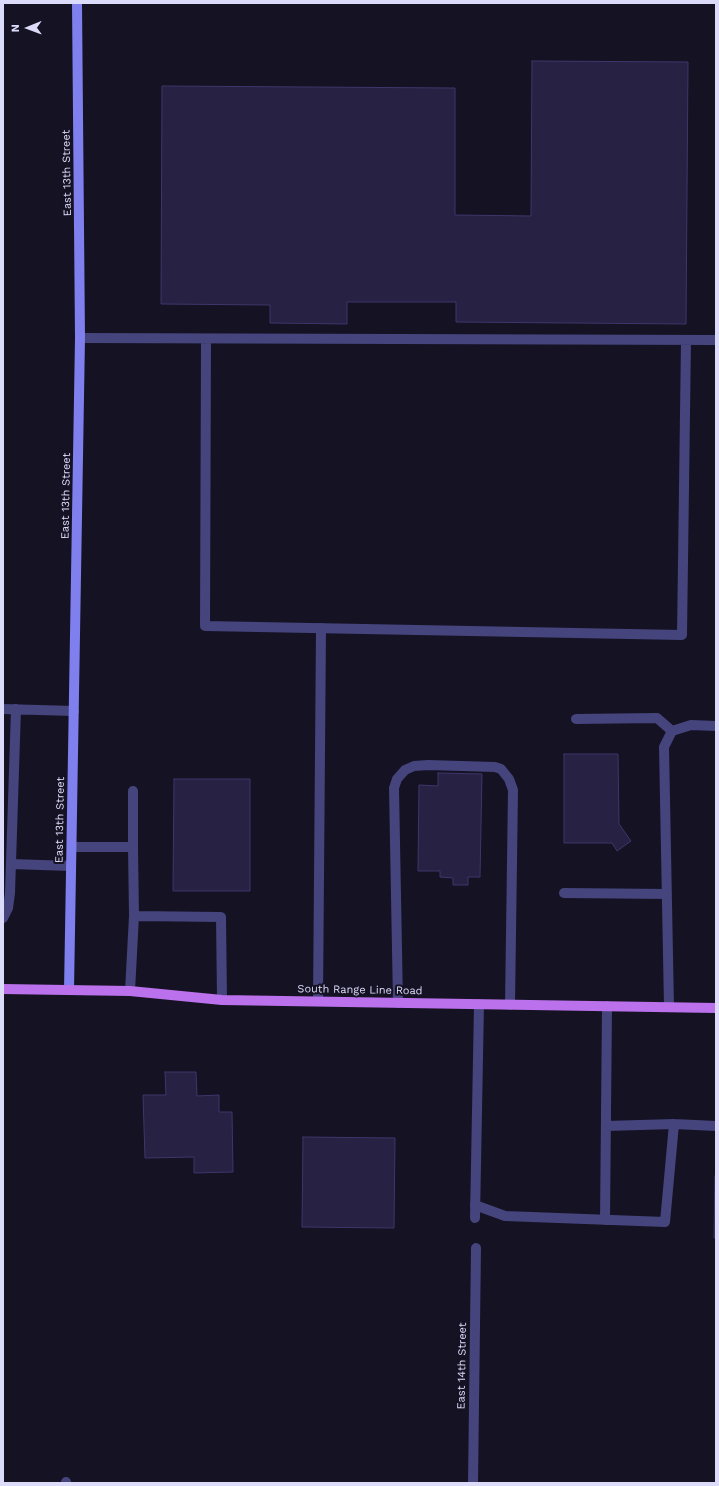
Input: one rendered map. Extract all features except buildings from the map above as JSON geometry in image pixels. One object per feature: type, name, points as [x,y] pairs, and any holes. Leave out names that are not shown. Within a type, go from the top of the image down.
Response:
[{"type":"main road","name":"South Range Line Road","points":[[3,989],[130,991],[222,1000],[716,1008]]},
{"type":"street","name":"East 13th Street","points":[[69,990],[80,338],[77,3]]},
{"type":"street","points":[[80,338],[716,340]]},
{"type":"street","points":[[206,338],[205,626],[682,635],[686,340]]},
{"type":"street","points":[[318,1001],[321,628]]},
{"type":"street","points":[[3,709],[74,710]]},
{"type":"street","points":[[3,918],[8,908],[10,893],[16,709]]},
{"type":"street","points":[[576,719],[657,718],[672,731]]},
{"type":"street","points":[[669,1007],[664,747],[672,731],[691,725],[716,726]]},
{"type":"street","points":[[398,1003],[394,788],[398,779],[405,770],[414,766],[428,765],[495,766],[501,769],[510,779],[513,790],[510,1004]]},
{"type":"street","points":[[130,991],[134,916],[132,791]]},
{"type":"street","points":[[72,847],[133,847]]},
{"type":"street","points":[[11,864],[71,866]]},
{"type":"street","points":[[564,893],[667,894]]},
{"type":"street","points":[[134,916],[221,917],[222,1000]]},
{"type":"street","points":[[475,1218],[479,1004]]},
{"type":"street","points":[[605,1220],[607,1006]]},
{"type":"street","points":[[475,1205],[505,1216],[665,1222],[674,1124]]},
{"type":"street","points":[[606,1126],[674,1124],[716,1126]]},
{"type":"street","name":"East 14th Street","points":[[473,1483],[476,1248]]}]
